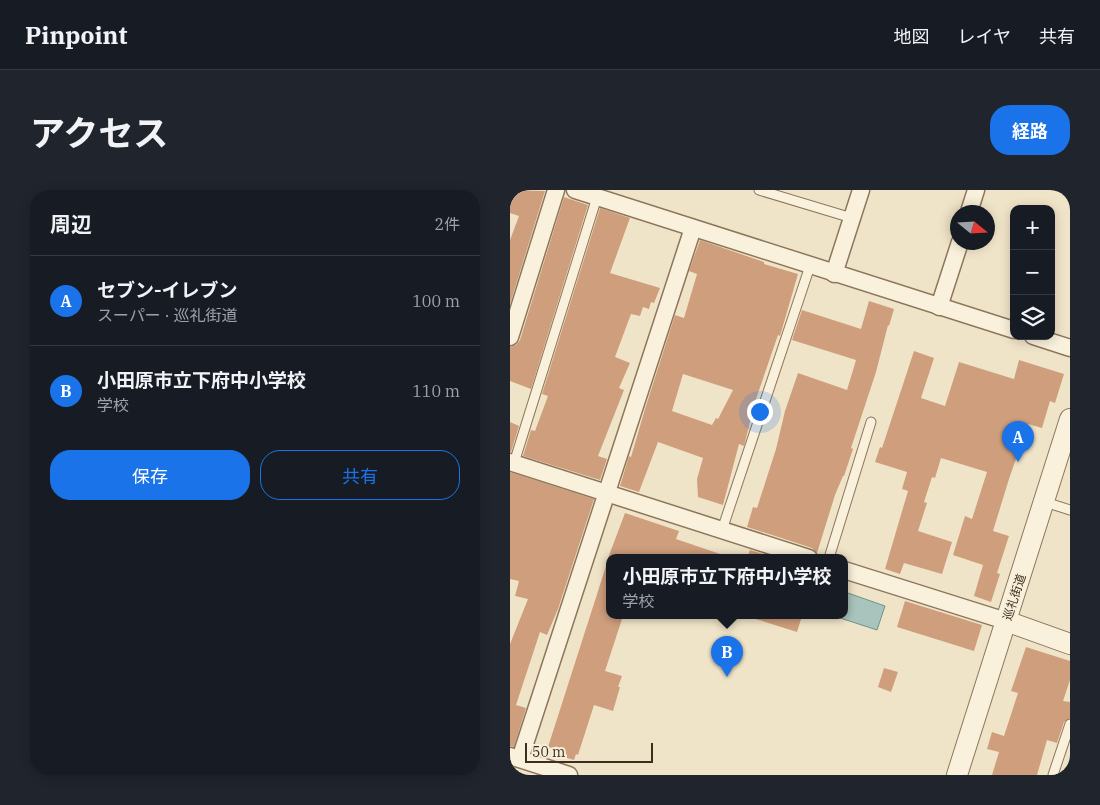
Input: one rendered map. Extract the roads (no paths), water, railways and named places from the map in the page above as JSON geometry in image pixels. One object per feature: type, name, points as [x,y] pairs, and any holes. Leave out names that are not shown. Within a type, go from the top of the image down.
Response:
[{"type":"street","points":[[510,338],[556,190]]},
{"type":"street","points":[[575,190],[1010,329]]},
{"type":"street","points":[[834,274],[861,190]]},
{"type":"street","points":[[971,205],[976,190]]},
{"type":"street","points":[[569,775],[515,758],[606,492],[693,228]]},
{"type":"street","points":[[939,307],[957,250]]},
{"type":"street","points":[[1045,340],[1070,348]]},
{"type":"street","name":"巡礼街道","points":[[958,775],[1045,502],[1065,452],[1070,419]]},
{"type":"street","points":[[512,463],[797,554]]},
{"type":"street","points":[[848,571],[1006,621],[1070,644]]},
{"type":"lane","points":[[759,190],[852,218]]},
{"type":"lane","points":[[512,463],[598,197]]},
{"type":"lane","points":[[722,530],[810,266]]},
{"type":"lane","points":[[831,554],[871,422]]},
{"type":"lane","points":[[1045,502],[1070,510]]},
{"type":"lane","points":[[1053,775],[1070,724]]},
{"type":"water","points":[[848,593],[885,606],[877,630],[843,619],[848,619]]},
{"type":"place","name":"セブン-イレブン","points":[[1018,462]]},
{"type":"place","name":"小田原市立下府中小学校","points":[[727,677]]}]
